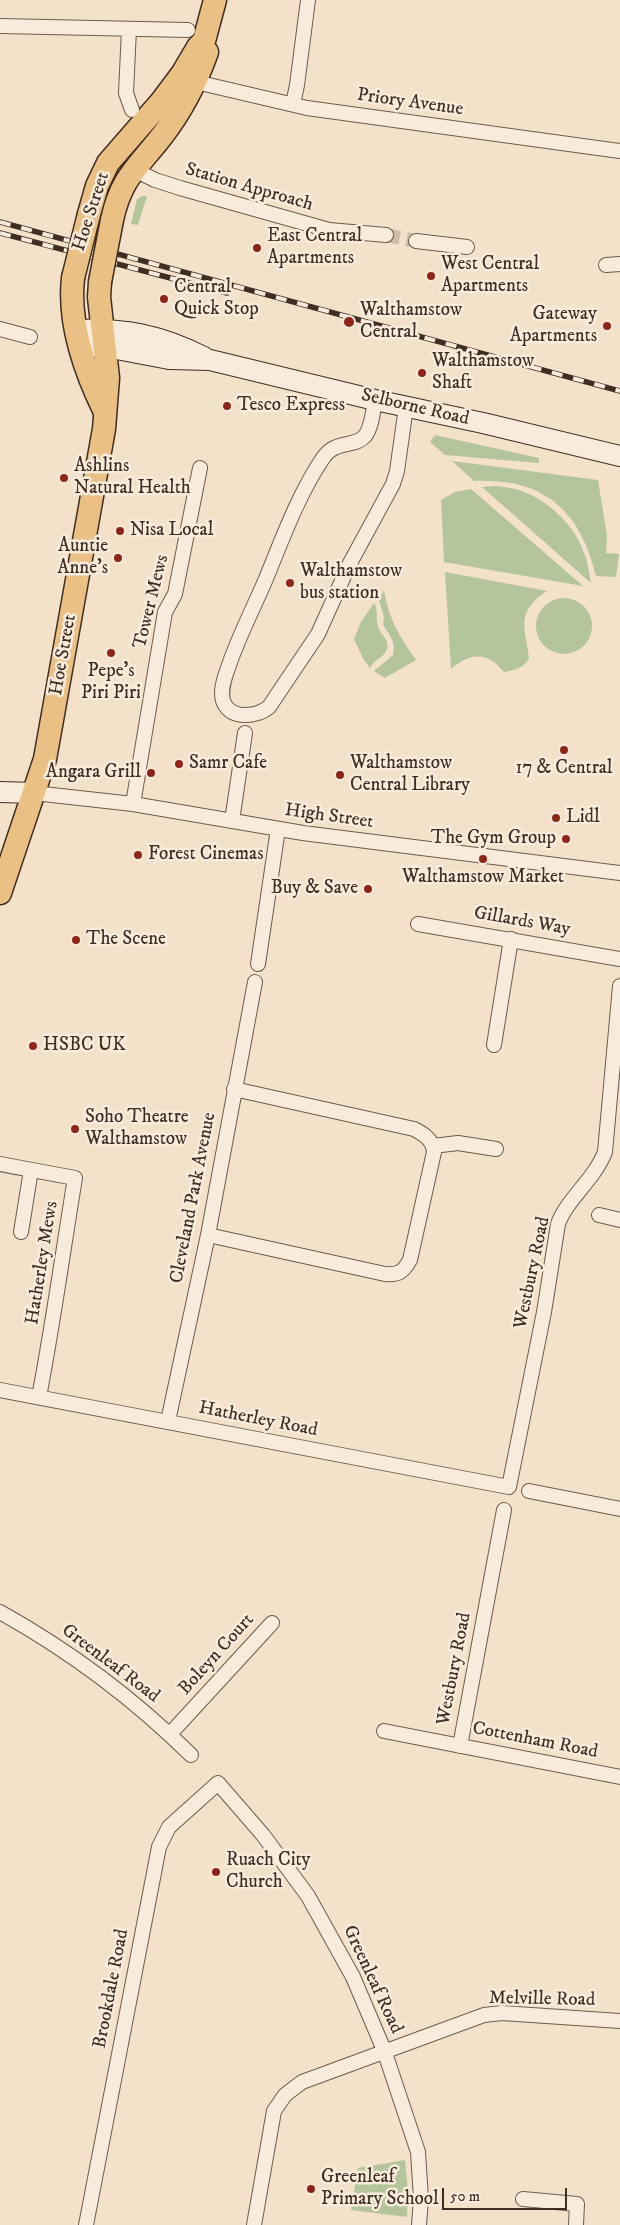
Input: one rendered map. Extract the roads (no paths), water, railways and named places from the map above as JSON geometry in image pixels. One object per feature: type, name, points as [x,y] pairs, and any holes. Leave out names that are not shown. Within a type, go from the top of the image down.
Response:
[{"type":"main road","name":"Hoe Street","points":[[0,893],[34,793],[50,736],[104,429],[108,378],[99,297],[100,282],[112,220],[119,192],[133,168],[165,132],[182,108],[187,81],[198,47],[196,36],[215,0]]},
{"type":"main road","name":"Hoe Street","points":[[104,411],[94,388],[78,338],[72,304],[73,278],[88,214],[103,172],[115,155],[187,81]]},
{"type":"main road","points":[[115,155],[133,168]]},
{"type":"street","points":[[292,104],[297,85],[308,0]]},
{"type":"street","points":[[0,26],[129,29],[196,36]]},
{"type":"street","points":[[129,29],[126,94],[132,110]]},
{"type":"street","name":"Priory Avenue","points":[[187,81],[292,104],[620,152]]},
{"type":"street","name":"Station Approach","points":[[133,168],[155,180],[180,188],[329,230],[386,235]]},
{"type":"street","points":[[416,241],[467,247]]},
{"type":"street","points":[[0,330],[30,337]]},
{"type":"street","name":"Selborne Road","points":[[78,338],[104,338],[170,358],[210,360],[620,456]]},
{"type":"street","points":[[375,400],[370,427],[364,437],[359,442],[335,446],[324,457],[291,517],[229,664],[222,694],[224,703],[232,712],[246,715],[257,714],[269,707],[318,634],[349,565],[393,484],[397,471],[406,407]]},
{"type":"street","name":"Tower Mews","points":[[133,804],[165,612],[175,594],[200,468]]},
{"type":"street","points":[[232,822],[245,733]]},
{"type":"street","points":[[0,792],[34,793]]},
{"type":"street","name":"High Street","points":[[34,793],[133,804],[278,829],[620,873]]},
{"type":"street","points":[[258,964],[278,829]]},
{"type":"street","name":"Gillards Way","points":[[418,924],[620,959]]},
{"type":"street","points":[[494,1045],[511,939]]},
{"type":"street","name":"Cleveland Park Avenue","points":[[168,1421],[208,1235],[255,982]]},
{"type":"street","name":"Westbury Road","points":[[508,1487],[544,1312],[558,1224],[564,1212],[600,1164],[605,1152],[620,986]]},
{"type":"street","points":[[208,1235],[385,1274],[396,1274],[404,1270],[410,1260],[434,1152],[433,1146],[425,1135],[414,1129],[234,1089]]},
{"type":"street","points":[[433,1146],[458,1143],[496,1149]]},
{"type":"street","name":"Hatherley Mews","points":[[0,1164],[75,1178],[54,1319],[38,1397]]},
{"type":"street","name":"Hatherley Mews","points":[[21,1232],[31,1170]]},
{"type":"street","points":[[599,1215],[620,1220]]},
{"type":"street","name":"Hatherley Road","points":[[0,1390],[508,1487]]},
{"type":"street","points":[[530,1491],[620,1508]]},
{"type":"street","name":"Westbury Road","points":[[460,1746],[504,1510]]},
{"type":"street","name":"Greenleaf Road","points":[[0,1612],[72,1656],[118,1688],[191,1755]]},
{"type":"street","name":"Boleyn Court","points":[[170,1734],[272,1623]]},
{"type":"street","name":"Cottenham Road","points":[[384,1731],[620,1777]]},
{"type":"street","name":"Greenleaf Road","points":[[218,1783],[263,1835],[308,1896],[354,1977],[384,2050],[418,2152],[421,2199],[419,2225]]},
{"type":"street","name":"Brookdale Road","points":[[86,2225],[159,1847],[169,1827],[218,1783]]},
{"type":"street","name":"Melville Road","points":[[254,2225],[274,2111],[285,2095],[302,2082],[384,2050],[484,2015],[502,2013],[620,2021]]},
{"type":"street","points":[[523,2199],[577,2204],[576,2225]]},
{"type":"tunnel","points":[[386,235],[416,241]]},
{"type":"railway","points":[[0,222],[620,391]]},
{"type":"railway","points":[[0,233],[227,293]]},
{"type":"place","name":"East Central Apartments","points":[[257,248]]},
{"type":"place","name":"West Central Apartments","points":[[431,276]]},
{"type":"place","name":"Central Quick Stop","points":[[164,299]]},
{"type":"place","name":"Walthamstow Central","points":[[349,322]]},
{"type":"place","name":"Gateway Apartments","points":[[607,326]]},
{"type":"place","name":"Walthamstow Shaft","points":[[422,373]]},
{"type":"place","name":"Tesco Express","points":[[227,406]]},
{"type":"place","name":"Ashlins Natural Health","points":[[64,478]]},
{"type":"place","name":"Nisa Local","points":[[120,531]]},
{"type":"place","name":"Auntie Anne's","points":[[118,558]]},
{"type":"place","name":"Walthamstow bus station","points":[[290,583]]},
{"type":"place","name":"Pepe's Piri Piri","points":[[111,653]]},
{"type":"place","name":"17 & Central","points":[[564,750]]},
{"type":"place","name":"Samr Cafe","points":[[179,764]]},
{"type":"place","name":"Angara Grill","points":[[151,773]]},
{"type":"place","name":"Walthamstow Central Library","points":[[340,775]]},
{"type":"place","name":"Lidl","points":[[556,818]]},
{"type":"place","name":"The Gym Group","points":[[566,839]]},
{"type":"place","name":"Forest Cinemas","points":[[138,855]]},
{"type":"place","name":"Walthamstow Market","points":[[483,859]]},
{"type":"place","name":"Buy & Save","points":[[368,889]]},
{"type":"place","name":"The Scene","points":[[76,940]]},
{"type":"place","name":"HSBC UK","points":[[33,1046]]},
{"type":"place","name":"Soho Theatre Walthamstow","points":[[75,1129]]},
{"type":"place","name":"Ruach City Church","points":[[216,1872]]},
{"type":"place","name":"Greenleaf Primary School","points":[[311,2189]]}]
